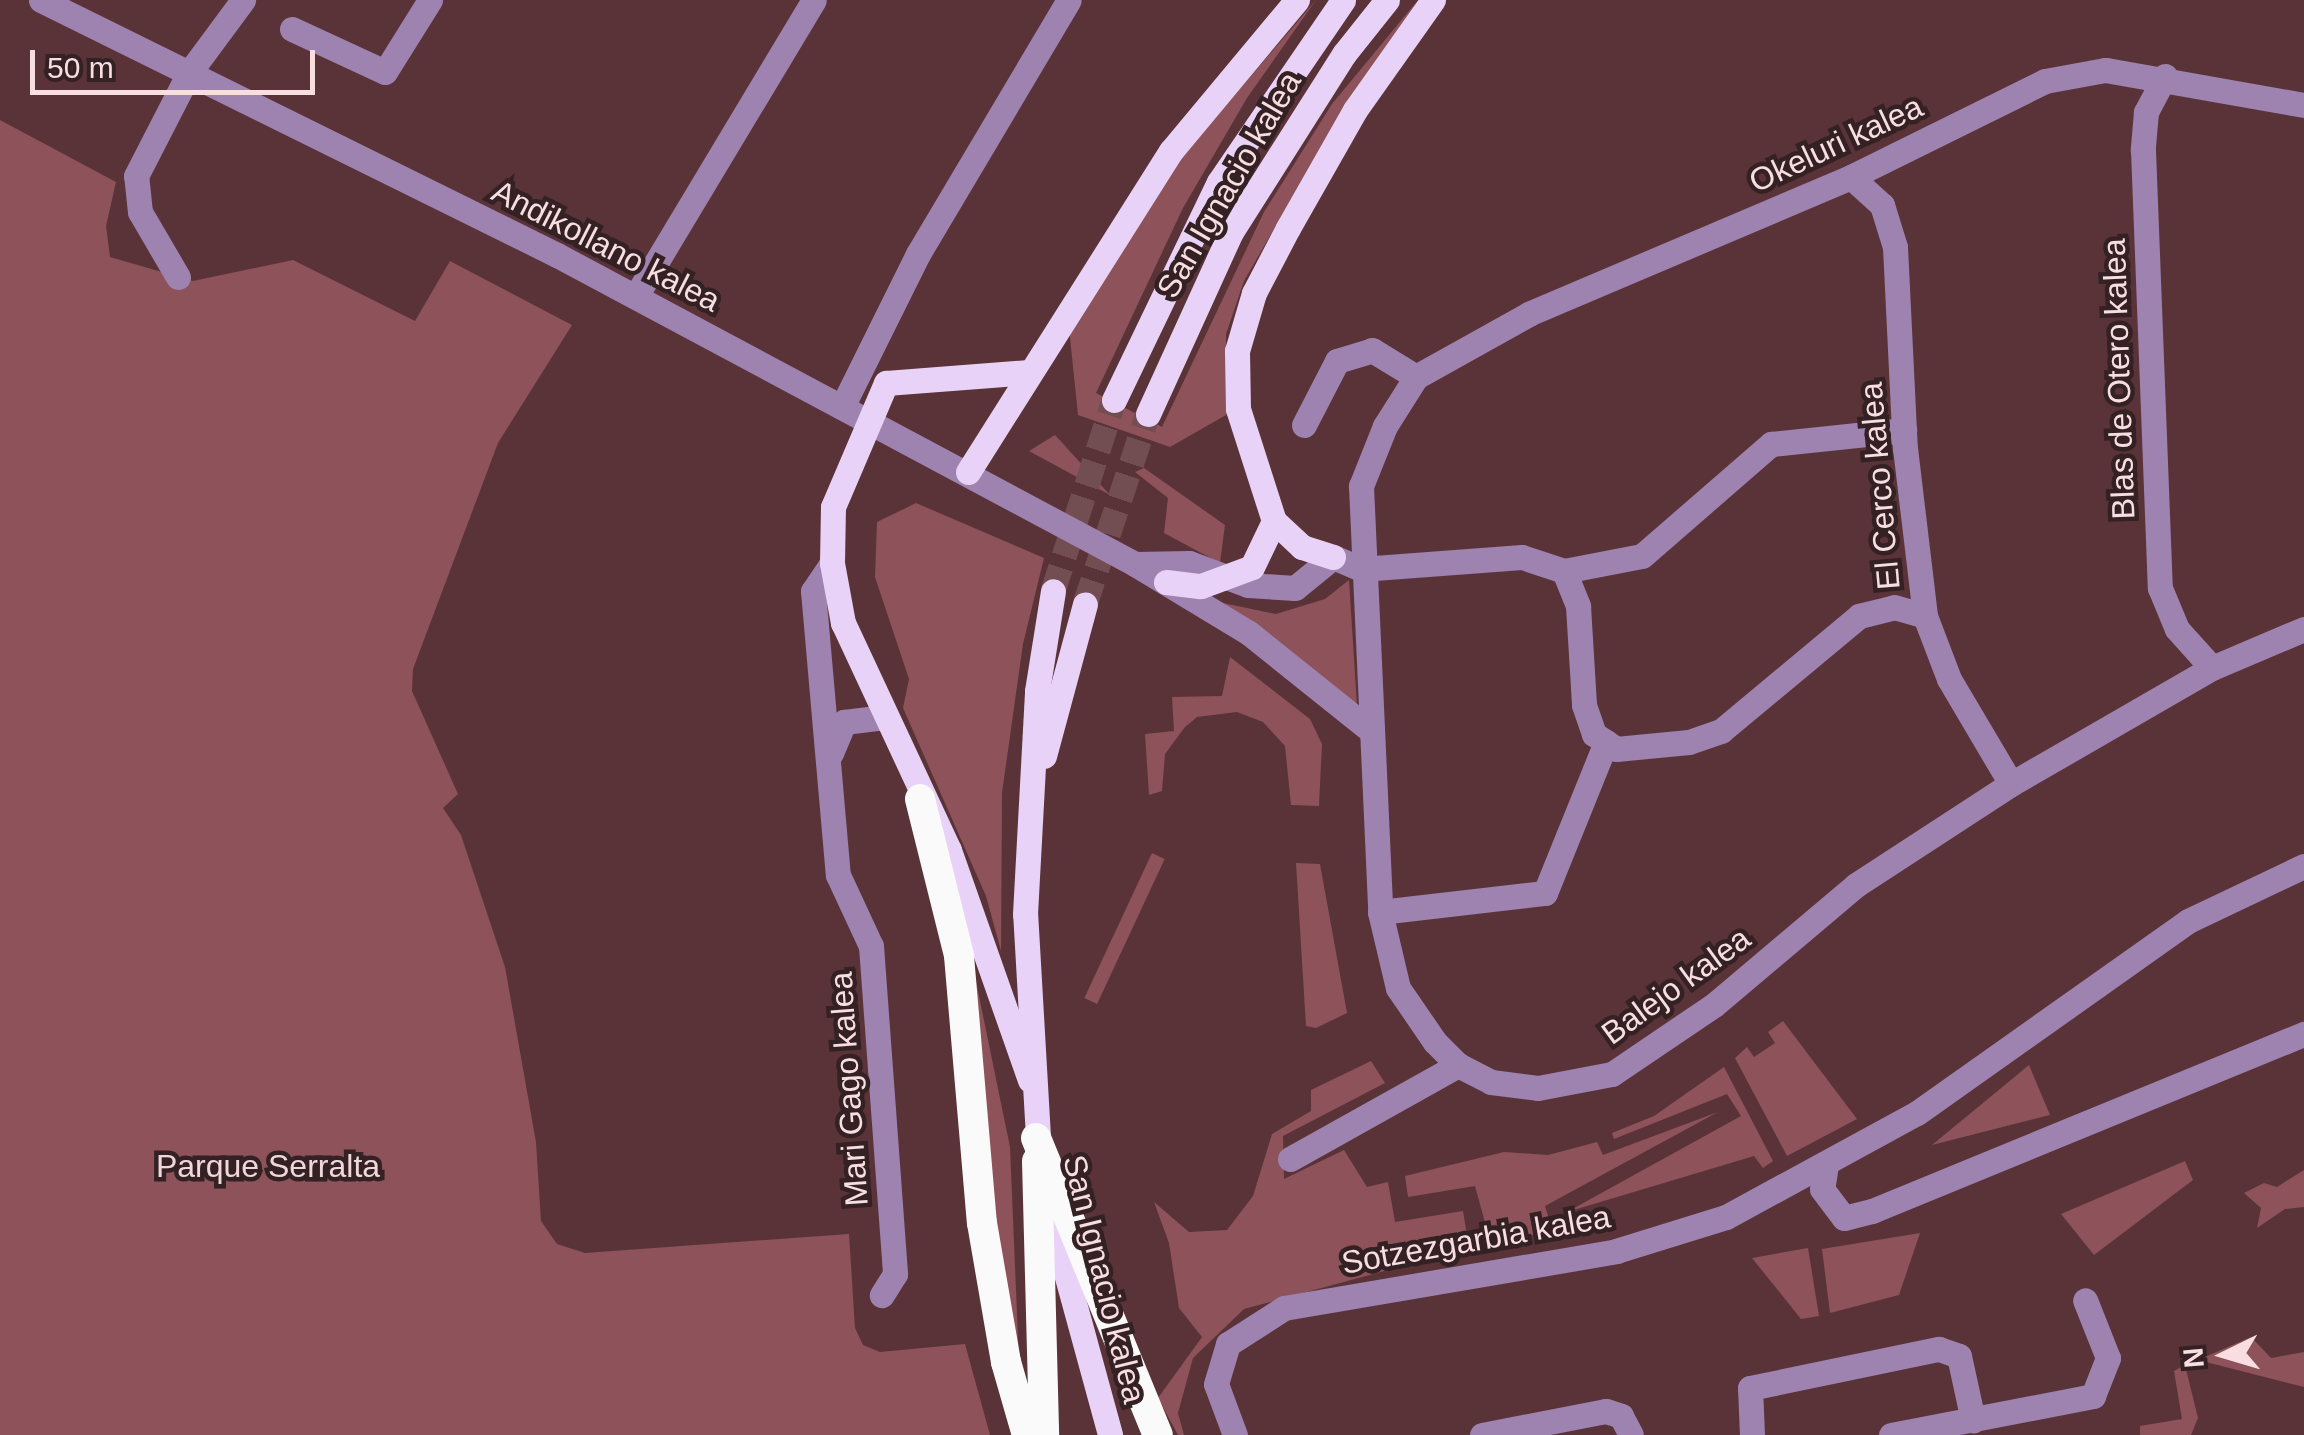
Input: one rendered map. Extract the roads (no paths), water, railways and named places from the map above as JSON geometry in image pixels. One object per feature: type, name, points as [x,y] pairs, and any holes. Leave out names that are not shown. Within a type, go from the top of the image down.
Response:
[{"type":"highway","points":[[920,800],[959,956],[982,1223],[1006,1362],[1028,1435]]},
{"type":"highway","points":[[1034,1124],[1044,1435]]},
{"type":"highway","points":[[1034,1124],[1158,1435]]},
{"type":"main road","points":[[968,472],[1171,151],[1297,0]]},
{"type":"main road","name":"San Ignacio kalea","points":[[1114,400],[1219,182],[1343,0]]},
{"type":"main road","name":"San Ignacio kalea","points":[[1148,414],[1231,232],[1344,54],[1387,0]]},
{"type":"main road","points":[[1333,557],[1302,547],[1274,521],[1238,408],[1237,351],[1254,293],[1355,110],[1432,0]]},
{"type":"main road","points":[[1030,372],[886,384],[867,420],[833,508],[832,563],[843,623],[920,800],[949,850],[1030,1080]]},
{"type":"main road","points":[[1166,582],[1201,586],[1232,579],[1252,567],[1274,521]]},
{"type":"main road","name":"San Ignacio kalea","points":[[1053,591],[1037,691],[1030,810],[1030,1080],[1034,1124],[1074,1321],[1110,1435]]},
{"type":"main road","name":"San Ignacio kalea","points":[[1030,810],[1085,604]]},
{"type":"street","name":"Andikollano kalea","points":[[41,0],[636,296],[968,472],[1135,564],[1248,633],[1369,729]]},
{"type":"street","points":[[178,277],[134,194],[136,176],[188,74],[243,0]]},
{"type":"street","points":[[292,29],[385,72],[430,0]]},
{"type":"street","points":[[636,296],[814,0]]},
{"type":"street","points":[[842,407],[918,254],[1069,0]]},
{"type":"street","name":"Okeluri kalea","points":[[1361,569],[1361,486],[1385,426],[1416,377],[1530,314],[1851,177],[2045,81],[2105,70],[2166,76],[2304,105]]},
{"type":"street","name":"Blas de Otero kalea","points":[[2166,76],[2146,112],[2143,150],[2160,588],[2177,629],[2212,668]]},
{"type":"street","name":"El Cerco kalea","points":[[1851,177],[1882,205],[1895,247],[1904,430],[1926,616],[1950,679],[2011,784]]},
{"type":"street","points":[[1304,425],[1337,361],[1372,350],[1416,377]]},
{"type":"street","points":[[1135,564],[1188,562],[1232,579],[1295,588],[1333,557],[1361,569],[1522,557],[1564,571],[1642,556],[1771,444],[1904,430]]},
{"type":"street","name":"Mari Gago kalea","points":[[832,563],[812,591],[838,875],[871,946],[894,1274],[882,1295]]},
{"type":"street","name":"Balejo kalea","points":[[1361,569],[1380,912],[1398,988],[1458,1064],[1491,1082],[1538,1088],[1612,1074],[1714,1005],[1856,885],[2011,784],[2212,668],[2304,629]]},
{"type":"street","points":[[1564,571],[1578,606],[1584,705],[1594,734],[1616,749],[1689,742],[1721,731],[1859,616],[1894,607],[1926,616]]},
{"type":"street","points":[[830,763],[844,722],[882,717]]},
{"type":"street","points":[[1380,912],[1545,894],[1606,742]]},
{"type":"street","name":"Sotzezgarbia kalea","points":[[1235,1435],[1216,1384],[1228,1344],[1284,1308],[1616,1251],[1726,1217],[1917,1113],[2188,921],[2304,866]]},
{"type":"street","points":[[1826,1165],[1822,1189],[1844,1218],[1872,1211],[2304,1034]]},
{"type":"street","points":[[1290,1159],[1458,1064]]},
{"type":"street","points":[[1891,1435],[2092,1396],[2108,1358],[2085,1300]]},
{"type":"street","points":[[1752,1435],[1750,1388],[1940,1348],[1958,1356],[1973,1420]]},
{"type":"street","points":[[1482,1435],[1606,1410],[1622,1416],[1631,1435]]},
{"type":"tunnel","points":[[1053,591],[1114,400]]},
{"type":"tunnel","points":[[1085,604],[1148,414]]},
{"type":"park label","name":"Parque Serralta","points":[[268,1166]]}]
